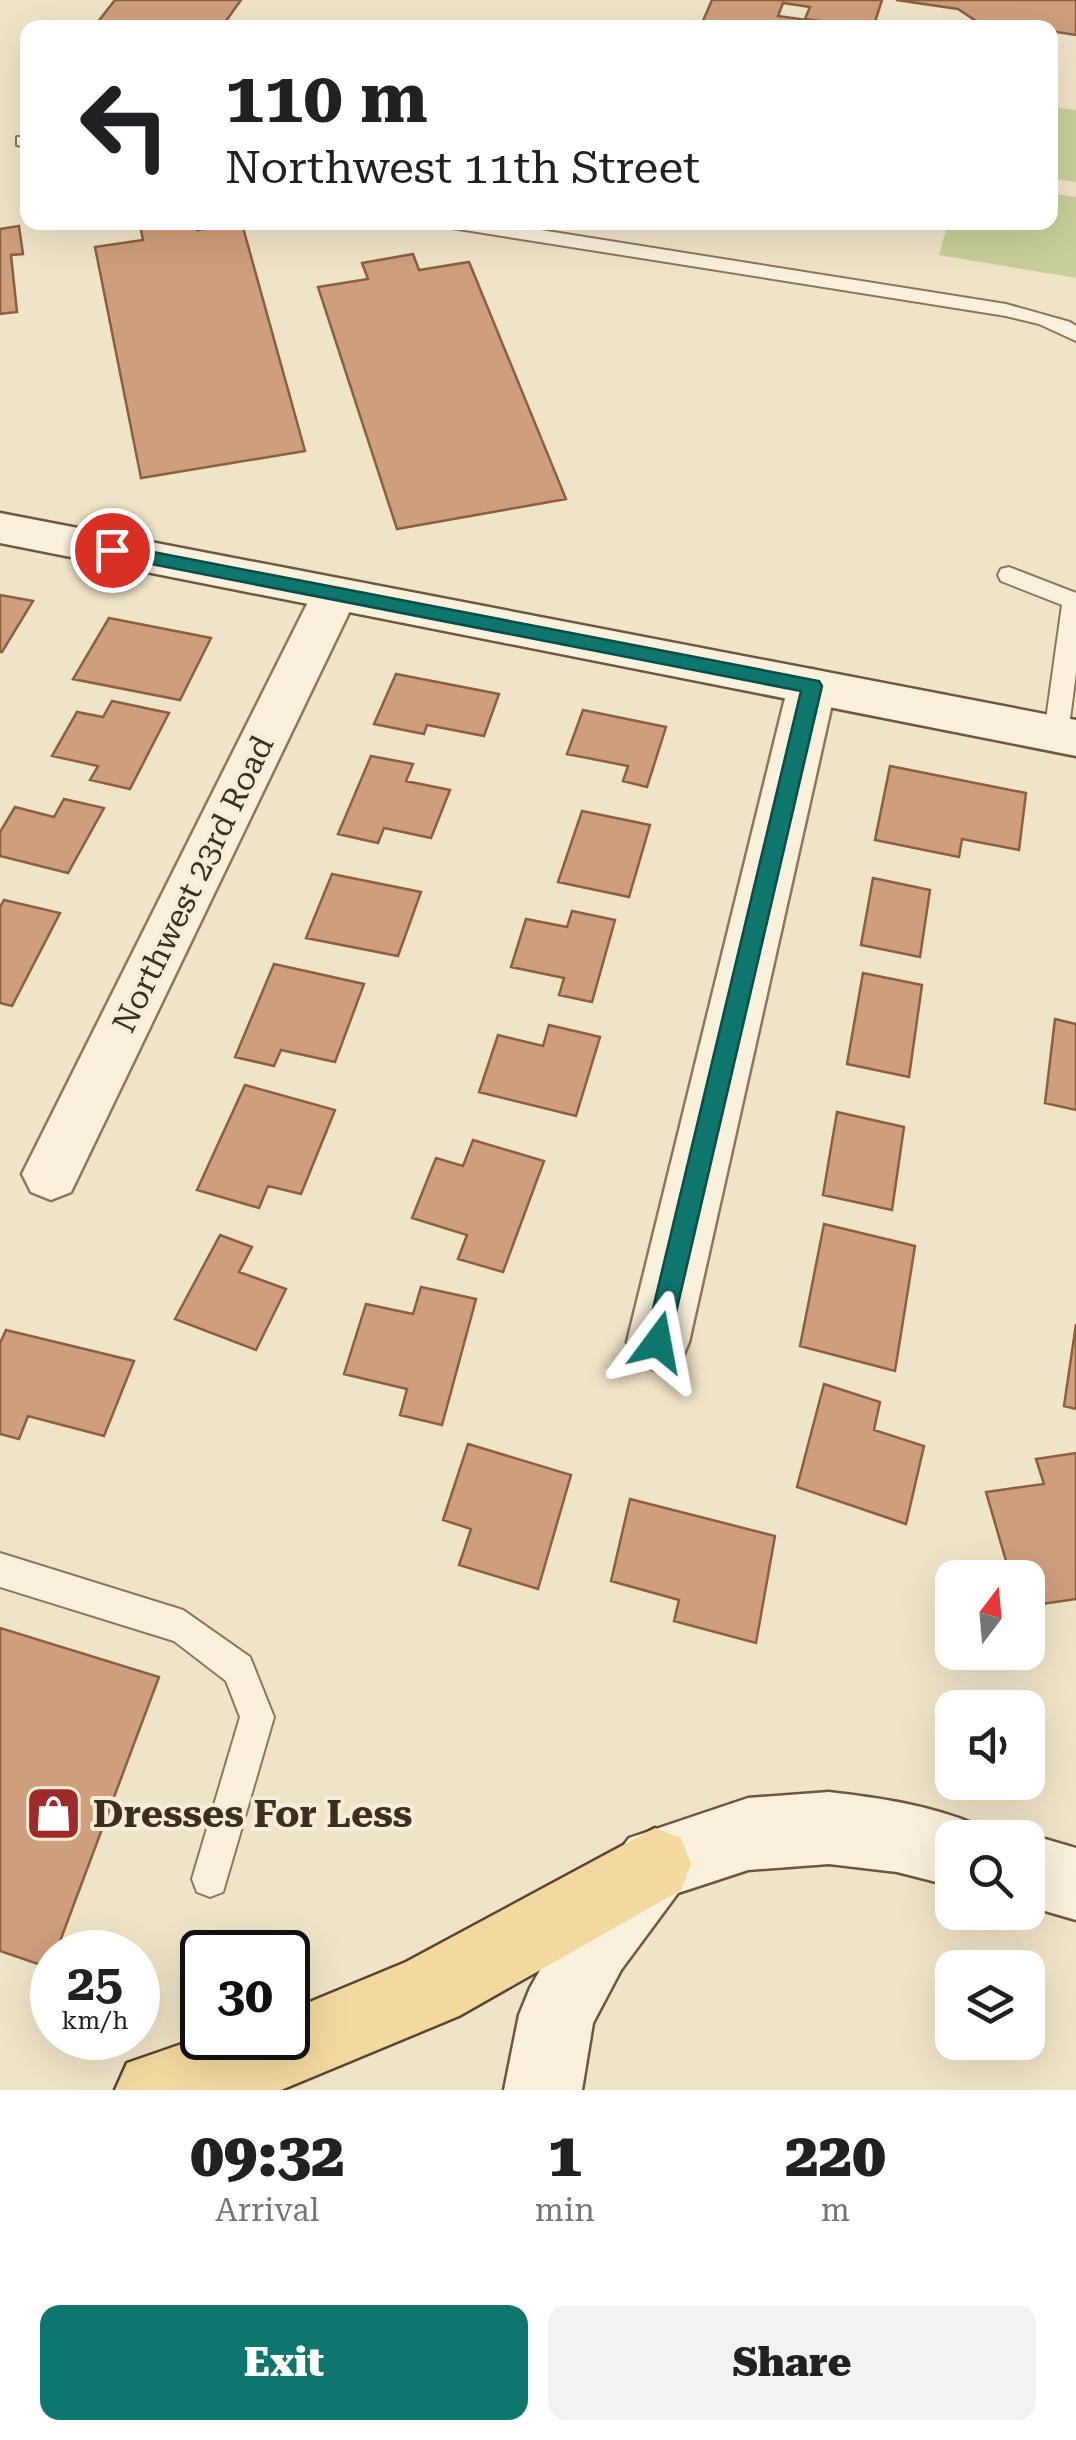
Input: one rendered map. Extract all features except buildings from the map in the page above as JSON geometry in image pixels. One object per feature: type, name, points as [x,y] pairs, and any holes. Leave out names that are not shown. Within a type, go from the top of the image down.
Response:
[{"type":"main road","points":[[154,2090],[281,2052],[432,1989],[654,1864]]},
{"type":"street","points":[[0,528],[1066,736]]},
{"type":"street","name":"Northwest 23rd Road","points":[[50,1174],[335,594]]},
{"type":"street","points":[[658,1342],[812,686]]},
{"type":"street","points":[[543,2090],[557,2015],[594,1944],[654,1864],[748,1834],[828,1828],[896,1836],[935,1846]]},
{"type":"street","points":[[1045,1875],[1076,1884]]},
{"type":"lane","points":[[504,230],[1018,314],[1067,328],[1076,335]]},
{"type":"lane","points":[[1009,575],[1075,598],[1066,736]]},
{"type":"lane","points":[[0,1570],[184,1627],[238,1669],[256,1717],[210,1879]]},
{"type":"green space","points":[[1058,108],[1076,110],[1076,182],[1058,179]]},
{"type":"green space","points":[[1058,194],[1076,197],[1076,278],[939,255],[946,230],[1058,230]]},
{"type":"place","name":"Dresses For Less","points":[[54,1814]]},
{"type":"route","points":[[112,550],[812,686],[658,1342]]}]
